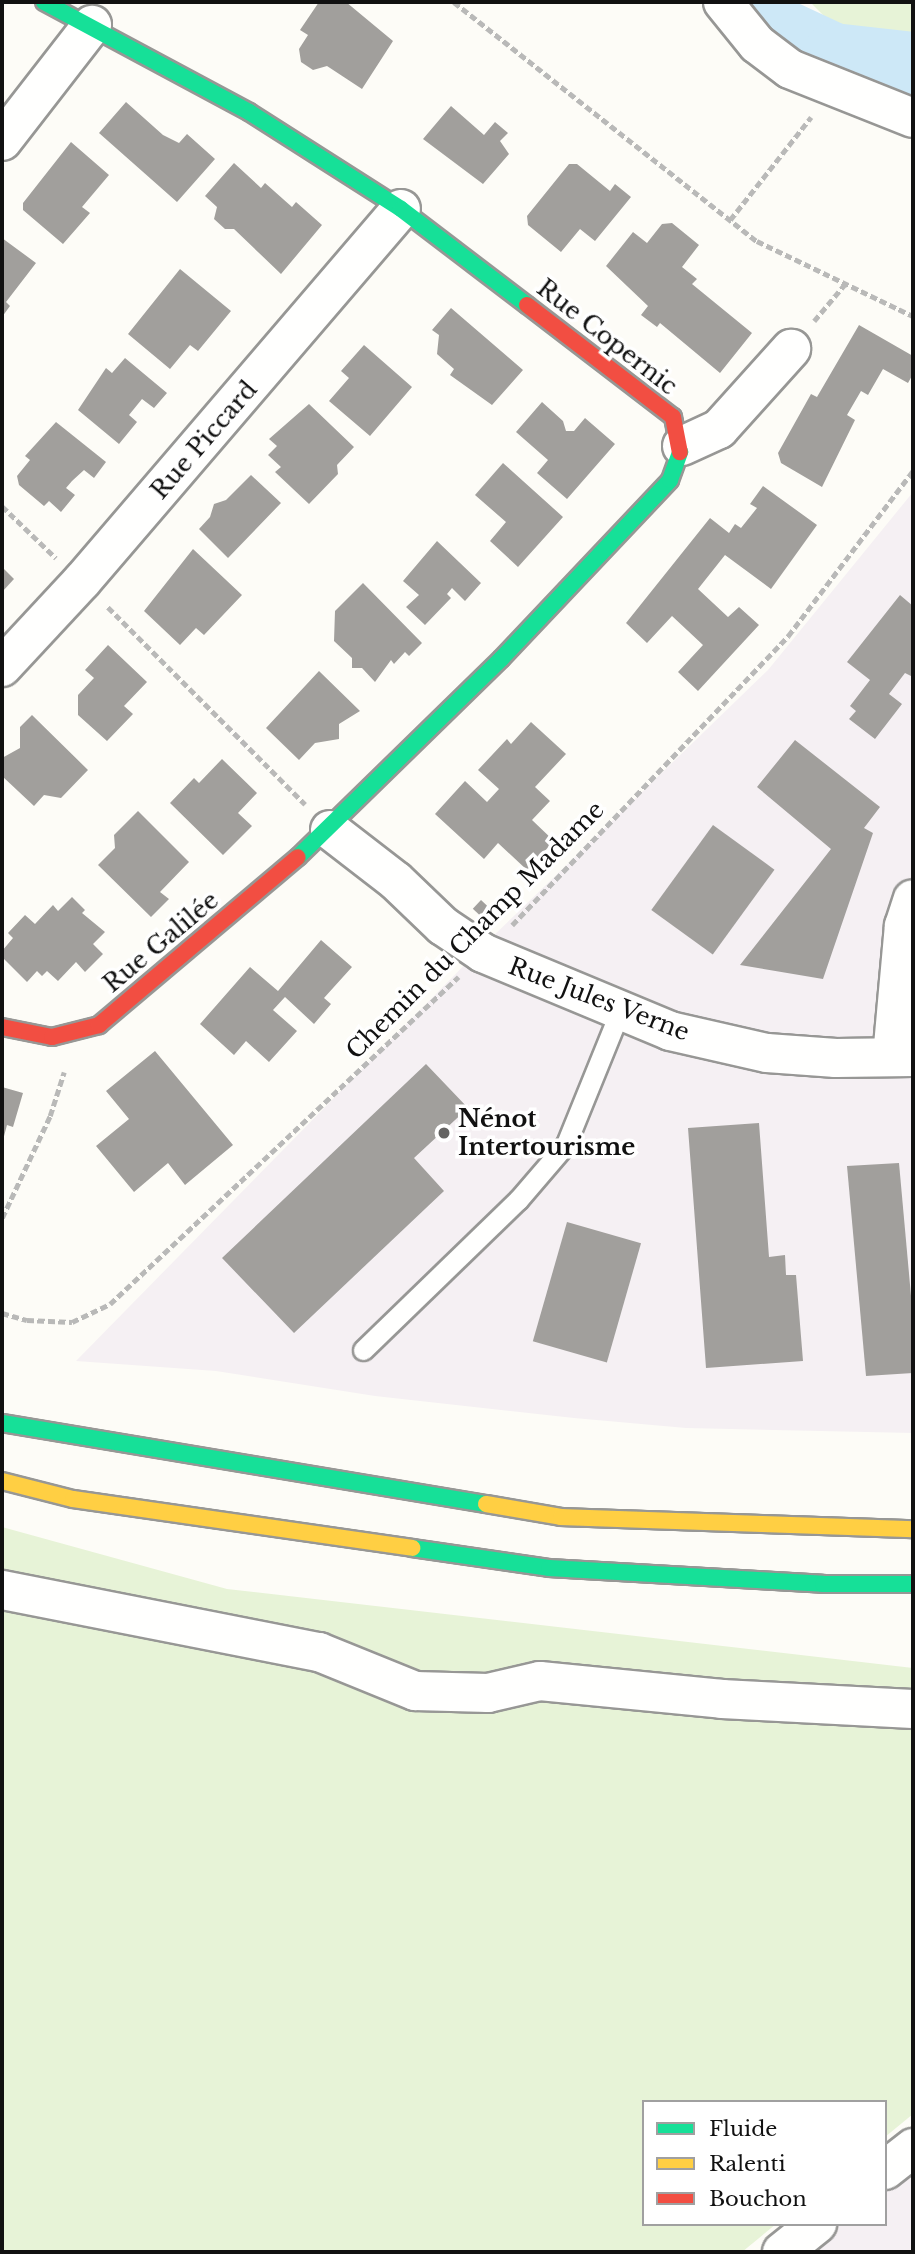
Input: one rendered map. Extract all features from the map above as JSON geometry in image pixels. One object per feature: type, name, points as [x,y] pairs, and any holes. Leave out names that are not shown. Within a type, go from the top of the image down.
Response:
[{"type":"main road","name":"Rue Copernic","points":[[44,2],[249,112],[401,209],[673,417],[682,446]]},
{"type":"main road","points":[[330,830],[501,659],[670,480],[682,446]]},
{"type":"main road","name":"Rue Galilée","points":[[2,1027],[52,1037],[76,1035],[99,1025],[330,830]]},
{"type":"main road","points":[[2,1423],[561,1517],[913,1529]]},
{"type":"main road","points":[[2,1481],[74,1499],[549,1568],[823,1584],[913,1584]]},
{"type":"street","points":[[723,2],[757,44],[790,69],[833,89],[913,118]]},
{"type":"street","points":[[2,141],[92,26]]},
{"type":"street","name":"Rue Piccard","points":[[2,667],[82,581],[401,209]]},
{"type":"street","points":[[682,446],[719,429],[791,349]]},
{"type":"street","name":"Rue Jules Verne","points":[[330,830],[396,881],[443,926],[483,953],[670,1031],[767,1053],[903,1057]]},
{"type":"street","points":[[903,1057],[904,926],[913,899]]},
{"type":"street","points":[[2,1590],[319,1653],[415,1691],[488,1693],[540,1681],[722,1699],[913,1709]]},
{"type":"street","points":[[887,2168],[913,2148]]},
{"type":"street","points":[[782,2252],[814,2226]]},
{"type":"lane","points":[[363,1350],[518,1200],[566,1144],[620,1011]]},
{"type":"path","points":[[454,2],[757,242],[913,316]]},
{"type":"path","points":[[730,220],[833,89]]},
{"type":"path","points":[[791,349],[845,284]]},
{"type":"path","name":"Chemin du Champ Madame","points":[[2,1314],[27,1320],[72,1322],[110,1304],[483,953],[788,636],[913,471]]},
{"type":"path","points":[[2,506],[82,581],[330,830]]},
{"type":"path","points":[[2,1218],[50,1116],[76,1035]]},
{"type":"shaded area","points":[[913,492],[913,1433],[686,1428],[375,1396],[216,1371],[76,1361],[484,945],[768,670]]},
{"type":"shaded area","points":[[913,2166],[913,2252],[804,2252],[836,2226],[887,2226],[887,2186]]},
{"type":"green space","points":[[810,2],[913,2],[913,62],[848,40]]},
{"type":"green space","points":[[2,1527],[227,1589],[913,1668],[913,2114],[887,2135],[887,2100],[642,2100],[642,2226],[774,2226],[742,2252],[2,2252]]},
{"type":"building","points":[[319,2],[346,2],[393,41],[362,89],[327,66],[313,70],[301,62],[299,49],[308,35],[300,30]]},
{"type":"building","points":[[126,102],[163,135],[179,143],[187,134],[215,159],[177,202],[99,133]]},
{"type":"building","points":[[451,106],[484,135],[495,122],[508,133],[500,141],[509,154],[483,184],[423,139]]},
{"type":"building","points":[[71,142],[109,175],[82,207],[90,213],[63,244],[23,210],[23,203]]},
{"type":"building","points":[[234,163],[261,188],[265,183],[292,207],[296,202],[322,225],[281,274],[234,229],[225,229],[214,219],[217,207],[205,196]]},
{"type":"building","points":[[569,164],[577,164],[610,191],[615,184],[631,197],[595,241],[580,229],[561,252],[528,225],[527,216]]},
{"type":"building","points":[[672,223],[699,245],[682,267],[697,279],[692,284],[752,333],[720,373],[660,323],[657,327],[641,315],[648,306],[606,266],[633,232],[647,243],[662,224]]},
{"type":"building","points":[[2,238],[36,263],[6,302],[10,306],[2,317]]},
{"type":"building","points":[[180,269],[231,311],[198,351],[190,345],[170,369],[128,334]]},
{"type":"building","points":[[451,308],[523,370],[492,405],[450,375],[454,369],[437,354],[439,335],[432,330]]},
{"type":"building","points":[[859,325],[913,356],[913,374],[908,383],[883,369],[868,395],[861,391],[847,415],[855,420],[822,487],[781,463],[778,453],[811,394],[817,397]]},
{"type":"building","points":[[364,345],[412,387],[370,436],[329,401],[349,378],[341,371]]},
{"type":"building","points":[[125,358],[167,393],[154,408],[142,399],[129,415],[137,422],[119,444],[78,410],[106,368],[112,373]]},
{"type":"building","points":[[542,402],[563,421],[566,431],[574,431],[585,418],[615,444],[567,499],[537,473],[548,460],[516,432]]},
{"type":"building","points":[[309,404],[354,447],[337,465],[338,474],[309,504],[275,472],[281,467],[268,455],[277,446],[269,439]]},
{"type":"building","points":[[56,422],[106,462],[94,478],[84,470],[72,481],[66,488],[75,495],[61,512],[49,501],[44,506],[19,485],[17,476],[30,460],[25,456]]},
{"type":"building","points":[[503,463],[563,517],[518,567],[490,541],[506,522],[475,495]]},
{"type":"building","points":[[251,475],[281,503],[228,558],[199,529],[210,517],[214,504],[226,500]]},
{"type":"building","points":[[763,486],[817,525],[771,589],[725,555],[698,589],[728,617],[739,607],[759,625],[698,691],[678,672],[703,645],[672,616],[647,643],[626,623],[710,518],[729,533],[735,524],[741,528],[757,508],[750,504]]},
{"type":"building","points":[[437,541],[481,583],[465,601],[452,588],[447,594],[451,598],[425,625],[406,607],[419,595],[403,581]]},
{"type":"building","points":[[193,549],[242,595],[204,635],[196,628],[180,645],[144,611]]},
{"type":"building","points":[[2,567],[14,579],[2,592]]},
{"type":"building","points":[[363,583],[422,643],[409,656],[405,652],[394,664],[391,660],[375,682],[362,668],[352,668],[352,658],[334,641],[335,611]]},
{"type":"building","points":[[900,595],[913,606],[913,677],[905,673],[889,694],[902,704],[875,739],[849,719],[856,711],[850,706],[870,680],[847,662]]},
{"type":"building","points":[[108,645],[147,682],[124,706],[133,714],[107,741],[78,715],[78,695],[94,678],[85,670]]},
{"type":"building","points":[[319,671],[360,711],[339,724],[339,739],[315,743],[299,760],[266,728]]},
{"type":"building","points":[[32,715],[88,770],[61,798],[44,795],[34,806],[2,776],[2,758],[20,748],[20,727]]},
{"type":"building","points":[[531,722],[566,754],[535,787],[550,801],[532,820],[554,841],[527,870],[498,843],[484,859],[435,814],[465,781],[487,802],[499,789],[478,770],[507,739],[511,744]]},
{"type":"building","points":[[795,740],[880,807],[864,828],[873,833],[823,979],[740,965],[831,849],[757,787]]},
{"type":"building","points":[[222,759],[257,793],[238,813],[252,826],[223,855],[170,803],[194,778],[199,783]]},
{"type":"building","points":[[138,811],[189,862],[160,892],[169,899],[151,917],[98,865],[115,848],[114,835]]},
{"type":"building","points":[[713,825],[774,870],[713,955],[651,910]]},
{"type":"building","points":[[72,897],[85,910],[82,913],[105,932],[93,944],[103,954],[85,972],[76,962],[58,981],[47,971],[42,976],[37,971],[27,982],[2,957],[2,951],[13,938],[8,933],[25,915],[35,924],[53,905],[58,911]]},
{"type":"building","points":[[481,900],[495,913],[487,922],[473,909]]},
{"type":"building","points":[[321,940],[352,967],[324,998],[331,1004],[314,1024],[285,997],[273,1010],[297,1031],[269,1062],[246,1041],[234,1055],[200,1024],[250,967],[278,991]]},
{"type":"building","points":[[155,1051],[233,1145],[185,1185],[168,1163],[134,1192],[96,1146],[129,1119],[106,1091]]},
{"type":"building","points":[[426,1064],[468,1108],[414,1158],[444,1191],[294,1333],[222,1258]]},
{"type":"building","points":[[2,1087],[23,1093],[13,1127],[7,1125],[3,1140]]},
{"type":"building","points":[[759,1123],[769,1257],[785,1255],[786,1275],[796,1275],[803,1361],[706,1368],[688,1128]]},
{"type":"building","points":[[899,1163],[913,1318],[913,1373],[866,1376],[847,1166]]},
{"type":"building","points":[[567,1222],[641,1243],[607,1362],[533,1341]]},
{"type":"waterway","points":[[755,2],[769,24],[833,54],[913,63]]},
{"type":"traffic: fast","points":[[44,2],[249,112],[401,209],[527,305]]},
{"type":"traffic: fast","points":[[298,857],[501,659],[670,480],[680,452]]},
{"type":"traffic: fast","points":[[2,1423],[486,1504]]},
{"type":"traffic: fast","points":[[412,1548],[549,1568],[823,1584],[913,1584]]},
{"type":"traffic: slow","points":[[2,1481],[73,1499],[412,1548]]},
{"type":"traffic: slow","points":[[486,1504],[561,1517],[913,1529]]},
{"type":"traffic: jam","points":[[527,305],[673,417],[680,452]]},
{"type":"traffic: jam","points":[[2,1027],[52,1037],[99,1025],[298,857]]},
{"type":"place","name":"Nénot Intertourisme","points":[[444,1133]]}]
